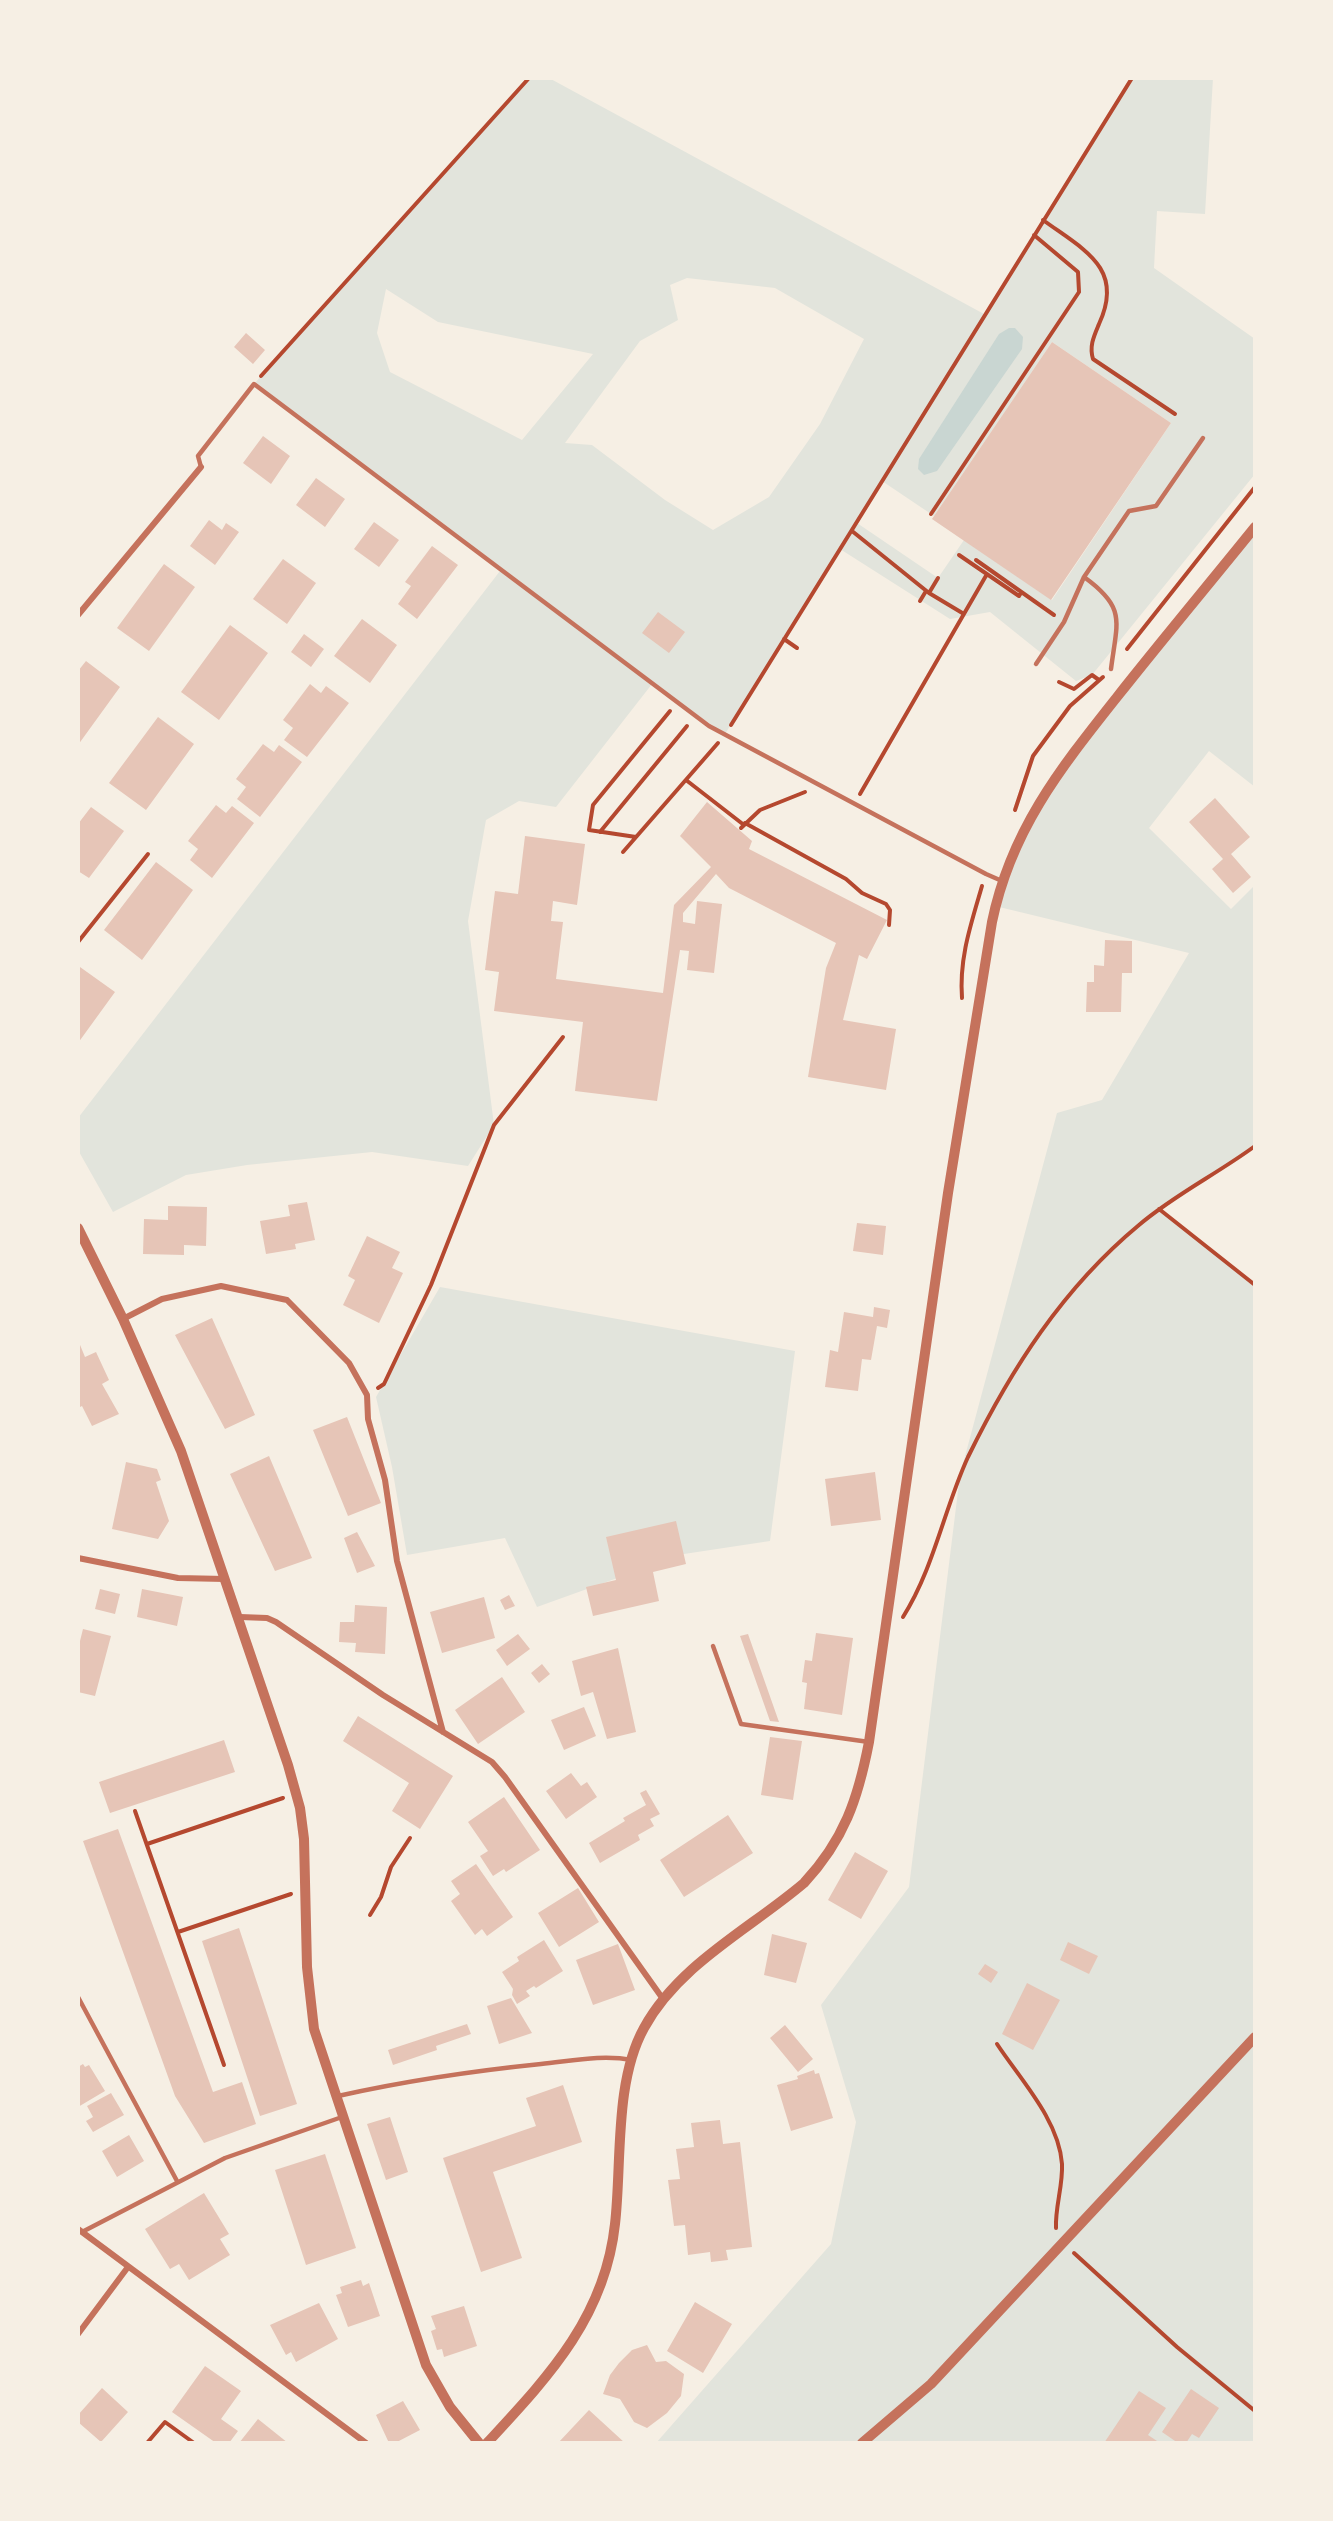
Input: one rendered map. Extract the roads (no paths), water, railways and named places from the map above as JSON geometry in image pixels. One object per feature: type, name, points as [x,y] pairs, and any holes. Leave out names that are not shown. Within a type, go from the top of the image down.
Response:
[{"type":"street","points":[[78,615],[201,467]]},
{"type":"street","points":[[487,2443],[547,2377],[571,2346],[600,2283],[615,2228],[623,2112],[632,2060],[642,2031],[663,2000],[687,1974],[786,1898],[819,1866],[846,1825],[863,1772],[869,1742],[948,1193],[992,922],[1002,881],[1017,844],[1059,770],[1255,527]]},
{"type":"street","points":[[78,1227],[123,1319],[181,1451],[240,1617],[297,1794],[302,1822],[307,1888],[310,2006],[319,2050],[426,2365],[450,2407],[479,2443]]},
{"type":"street","points":[[123,1319],[162,1299],[221,1286],[287,1300],[349,1363],[367,1395],[368,1419],[385,1480],[397,1561],[443,1732]]},
{"type":"street","points":[[78,1558],[178,1578],[227,1579]]},
{"type":"street","points":[[240,1617],[276,1622],[492,1762],[505,1777],[663,2000]]},
{"type":"street","points":[[862,2443],[931,2384],[1255,2037]]},
{"type":"street","points":[[80,2230],[366,2443]]},
{"type":"street","points":[[78,2334],[128,2267]]},
{"type":"lane","points":[[201,467],[198,456],[254,384],[695,716],[977,870],[1002,881]]},
{"type":"lane","points":[[1036,664],[1064,622],[1084,577],[1129,511],[1156,506],[1203,438]]},
{"type":"lane","points":[[1084,577],[1101,589],[1114,605],[1117,621],[1111,669]]},
{"type":"lane","points":[[713,1646],[741,1724],[869,1742]]},
{"type":"lane","points":[[78,1997],[177,2181]]},
{"type":"lane","points":[[335,2096],[484,2070],[596,2058],[632,2060]]},
{"type":"lane","points":[[80,2230],[243,2151],[342,2117]]}]
